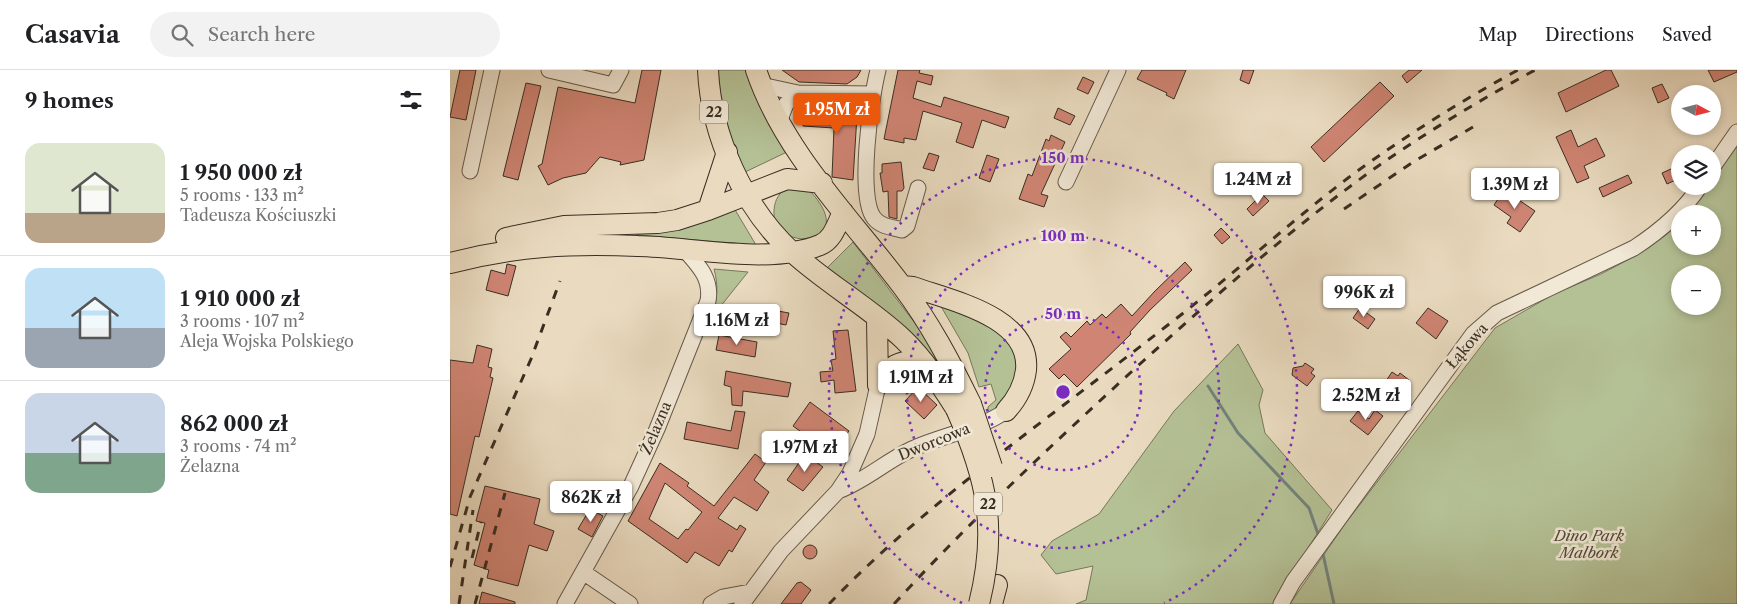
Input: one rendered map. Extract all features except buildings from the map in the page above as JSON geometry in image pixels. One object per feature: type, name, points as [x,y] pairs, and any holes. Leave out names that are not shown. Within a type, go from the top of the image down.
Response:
[{"type":"main road","name":"22","points":[[708,70],[709,91],[726,152],[747,195],[764,220],[791,251],[903,339],[964,406],[989,453],[1001,510],[1002,544],[995,595]]},
{"type":"main road","name":"22","points":[[759,78],[779,122],[796,151],[902,286],[939,340],[964,406],[987,500],[989,556],[979,604]]},
{"type":"main road","points":[[708,210],[726,152]]},
{"type":"main road","points":[[450,250],[564,226],[658,223],[708,210],[777,182],[796,178],[822,183]]},
{"type":"main road","points":[[450,263],[519,248],[565,244],[684,249],[760,255],[791,251],[822,244],[834,232],[843,212]]},
{"type":"main road","points":[[902,286],[913,287],[983,313],[999,320],[1011,329],[1021,345],[1026,366],[1025,380],[1020,392],[1006,411]]},
{"type":"main road","points":[[877,319],[878,385]]},
{"type":"main road","points":[[878,385],[886,371],[899,362],[921,359]]},
{"type":"street","points":[[470,171],[492,70]]},
{"type":"street","points":[[549,70],[613,85],[621,70]]},
{"type":"street","points":[[878,70],[872,94],[866,197],[873,217],[884,226],[902,230],[907,226],[918,188]]},
{"type":"street","points":[[1066,182],[1118,70]]},
{"type":"street","points":[[759,78],[798,93],[872,94]]},
{"type":"street","points":[[779,122],[786,104],[798,93]]},
{"type":"street","points":[[1721,155],[1737,132]]},
{"type":"street","name":"Łąkowa","points":[[1282,604],[1293,582],[1473,334],[1497,313],[1634,248],[1653,236],[1681,210],[1693,195]]},
{"type":"street","name":"Żelazna","points":[[565,604],[631,486],[688,353],[709,293],[705,274],[684,249]]},
{"type":"street","name":"Dworcowa","points":[[711,604],[723,597],[746,598],[781,551],[838,491],[862,447],[878,385]]},
{"type":"street","name":"Dworcowa","points":[[838,491],[856,484],[888,461],[913,448],[991,420],[1006,411]]},
{"type":"street","points":[[582,572],[630,604]]},
{"type":"green space","points":[[718,70],[749,70],[789,151],[743,173],[733,148],[726,122]]},
{"type":"green space","name":"Dino Park Malbork","points":[[1737,146],[1737,604],[1290,604],[1345,524],[1495,328],[1554,294],[1601,274],[1637,255],[1671,230],[1671,255],[1721,255],[1721,205],[1694,205],[1702,195],[1721,195],[1721,169]]},
{"type":"green space","points":[[788,187],[808,189],[823,208],[826,223],[822,233],[811,238],[798,238],[786,234],[777,224],[774,210],[776,199]]},
{"type":"green space","points":[[734,208],[756,245],[637,235],[637,233]]},
{"type":"green space","points":[[853,242],[934,348],[954,381],[824,271]]},
{"type":"green space","points":[[714,269],[748,272],[712,317],[717,293]]},
{"type":"green space","points":[[939,303],[982,321],[1007,339],[1014,351],[1017,365],[1012,387],[1005,400],[994,410],[988,412],[988,407],[996,400],[991,384],[979,387],[968,353]]},
{"type":"green space","points":[[1238,344],[1263,390],[1259,405],[1265,433],[1332,510],[1273,604],[1076,604],[1086,600],[1093,566],[1056,574],[1041,555],[1052,541],[1099,514],[1174,411]]},
{"type":"waterway","points":[[1208,386],[1238,433],[1309,508],[1318,534]]},
{"type":"waterway","points":[[1323,554],[1334,604]]},
{"type":"railway","points":[[829,604],[908,529],[949,494],[1187,310],[1348,178],[1431,121],[1518,70]]},
{"type":"railway","points":[[894,604],[954,541],[1046,451],[1141,363],[1258,260],[1318,211],[1381,164],[1456,115],[1535,70]]},
{"type":"railway","points":[[1344,209],[1413,162],[1473,127]]},
{"type":"railway","points":[[450,567],[470,497],[531,359],[560,281]]},
{"type":"railway","points":[[475,604],[505,493]]},
{"type":"railway","points":[[459,604],[473,510]]},
{"type":"railway","points":[[472,558],[481,522]]}]
